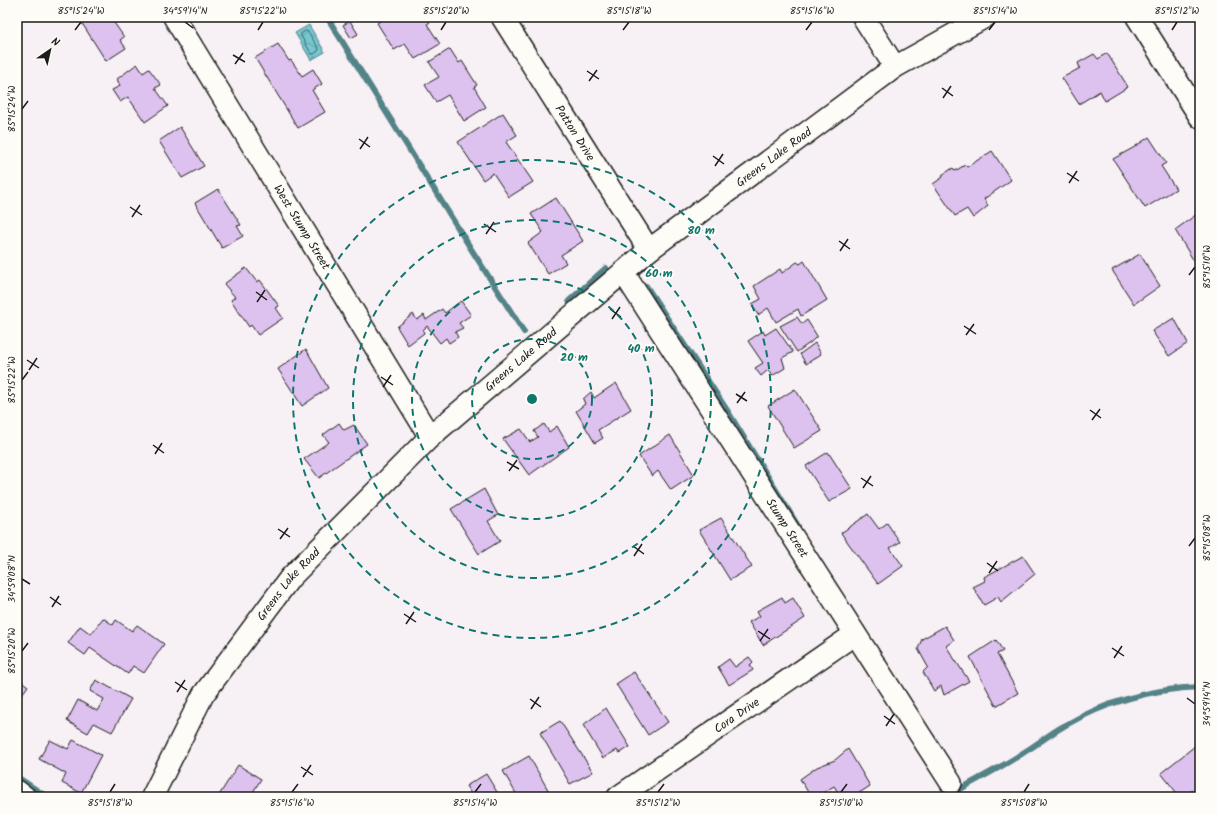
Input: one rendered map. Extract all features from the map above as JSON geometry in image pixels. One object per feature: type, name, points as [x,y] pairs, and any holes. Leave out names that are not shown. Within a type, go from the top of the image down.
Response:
[{"type":"street","name":"West Stump Street","points":[[174,17],[430,436]]},
{"type":"street","name":"Patton Drive","points":[[502,17],[649,250]]},
{"type":"street","points":[[863,17],[895,67]]},
{"type":"street","name":"Greens Lake Road","points":[[152,797],[203,695],[290,578],[430,436],[649,250],[895,67],[985,17]]},
{"type":"street","points":[[1137,17],[1200,117]]},
{"type":"street","name":"Stump Street","points":[[623,272],[951,784]]},
{"type":"street","name":"Cora Drive","points":[[618,797],[855,634]]},
{"type":"street","points":[[17,792],[25,797]]},
{"type":"water","points":[[309,25],[325,52],[311,60],[295,33]]},
{"type":"building","points":[[78,17],[110,17],[124,37],[120,40],[126,48],[106,61]]},
{"type":"building","points":[[386,17],[427,17],[430,22],[427,24],[440,44],[415,59],[405,44],[394,50],[377,23]]},
{"type":"building","points":[[350,21],[358,34],[351,38],[343,25]]},
{"type":"building","points":[[278,44],[289,61],[291,60],[302,76],[313,69],[322,84],[312,90],[325,112],[298,128],[255,58]]},
{"type":"building","points":[[450,49],[459,63],[462,61],[477,85],[474,87],[486,107],[464,121],[448,95],[436,102],[425,85],[439,77],[429,62]]},
{"type":"building","points":[[1107,53],[1128,87],[1105,101],[1100,91],[1079,104],[1062,78],[1080,68],[1078,63],[1094,54],[1098,59]]},
{"type":"building","points":[[137,64],[143,73],[149,69],[161,85],[155,88],[168,106],[145,122],[128,97],[120,102],[112,90],[120,86],[117,79]]},
{"type":"building","points":[[503,113],[517,135],[506,142],[533,182],[509,197],[493,173],[483,180],[458,142]]},
{"type":"building","points":[[180,127],[204,166],[182,178],[159,141]]},
{"type":"building","points":[[1149,137],[1166,163],[1161,166],[1176,189],[1145,208],[1113,159]]},
{"type":"building","points":[[992,151],[1011,180],[984,199],[988,206],[973,218],[967,209],[955,216],[933,184],[943,177],[942,175],[953,168],[955,171],[965,165],[967,167]]},
{"type":"building","points":[[218,189],[241,225],[237,226],[243,236],[222,248],[195,203]]},
{"type":"building","points":[[556,198],[583,241],[561,255],[566,263],[548,274],[528,243],[543,232],[531,214]]},
{"type":"building","points":[[1197,214],[1200,219],[1200,271],[1175,230]]},
{"type":"building","points":[[1140,254],[1160,286],[1134,304],[1112,270]]},
{"type":"building","points":[[804,261],[827,300],[801,316],[798,309],[776,322],[768,308],[758,315],[752,304],[761,299],[754,286],[780,269],[782,273],[797,262],[800,264]]},
{"type":"building","points":[[246,268],[257,282],[260,280],[279,306],[276,308],[283,318],[258,335],[251,325],[249,327],[231,300],[235,297],[224,284]]},
{"type":"building","points":[[461,301],[471,315],[459,323],[463,328],[455,332],[458,337],[449,343],[446,338],[440,343],[427,326],[423,330],[424,333],[408,345],[397,327],[413,314],[417,320],[424,315],[426,320],[442,309],[445,313]]},
{"type":"building","points":[[797,317],[802,324],[807,320],[817,336],[797,352],[780,326]]},
{"type":"building","points":[[1174,318],[1188,343],[1169,356],[1152,331]]},
{"type":"building","points":[[776,328],[793,352],[782,358],[785,368],[772,376],[768,370],[761,376],[755,368],[763,363],[748,341],[763,331],[765,335]]},
{"type":"building","points":[[815,343],[821,354],[806,364],[800,354]]},
{"type":"building","points":[[306,349],[328,388],[302,406],[278,369]]},
{"type":"building","points":[[616,383],[631,409],[598,430],[603,438],[595,443],[576,411],[585,404],[583,399],[591,392],[594,398]]},
{"type":"building","points":[[795,389],[822,431],[794,448],[768,406]]},
{"type":"building","points":[[339,423],[344,430],[354,425],[367,444],[319,478],[304,459],[329,442],[323,435]]},
{"type":"building","points":[[544,424],[549,432],[557,426],[569,447],[529,475],[503,439],[521,429],[530,442],[538,437],[534,431]]},
{"type":"building","points":[[670,435],[694,475],[671,490],[658,471],[652,476],[639,456]]},
{"type":"building","points":[[828,452],[852,489],[829,502],[806,466]]},
{"type":"building","points":[[484,489],[498,515],[488,521],[500,541],[479,554],[451,509]]},
{"type":"building","points":[[868,514],[879,529],[887,523],[900,542],[890,548],[903,566],[878,584],[841,533]]},
{"type":"building","points":[[721,518],[752,567],[730,580],[699,530]]},
{"type":"building","points":[[1023,556],[1035,574],[1001,602],[998,597],[984,605],[973,587],[985,581],[984,577]]},
{"type":"building","points":[[782,597],[785,603],[793,598],[805,618],[763,645],[749,622],[760,616],[757,611]]},
{"type":"building","points":[[103,618],[113,625],[116,620],[132,631],[137,625],[164,644],[144,673],[133,666],[128,674],[90,648],[85,655],[68,643],[80,626],[91,634]]},
{"type":"building","points":[[945,626],[954,640],[946,646],[969,681],[944,695],[941,686],[934,691],[923,672],[928,667],[918,649],[922,639]]},
{"type":"building","points":[[996,640],[1003,651],[997,654],[1018,693],[996,706],[970,657]]},
{"type":"building","points":[[749,657],[753,662],[750,665],[753,670],[729,685],[718,667],[729,659],[735,667]]},
{"type":"building","points":[[634,672],[668,722],[648,735],[616,684]]},
{"type":"building","points":[[17,678],[28,686],[17,701]]},
{"type":"building","points":[[96,680],[131,699],[112,732],[94,723],[88,733],[67,721],[78,700],[97,711],[104,699],[90,691]]},
{"type":"building","points":[[606,708],[630,747],[619,753],[617,750],[603,758],[583,725]]},
{"type":"building","points":[[560,721],[593,772],[570,784],[540,733]]},
{"type":"building","points":[[50,740],[68,749],[73,740],[101,755],[81,793],[62,783],[66,774],[39,759]]},
{"type":"building","points":[[1200,742],[1200,784],[1184,797],[1180,797],[1161,773]]},
{"type":"building","points":[[848,749],[870,786],[853,797],[841,797],[834,786],[816,797],[811,797],[800,779],[817,767],[835,760]]},
{"type":"building","points":[[529,756],[552,797],[518,797],[503,771]]},
{"type":"building","points":[[238,765],[261,779],[250,797],[218,797]]},
{"type":"building","points":[[486,774],[500,797],[473,797],[466,786]]},
{"type":"waterway","points":[[327,17],[524,332]]},
{"type":"waterway","points":[[569,301],[606,268]]},
{"type":"waterway","points":[[646,286],[730,415],[798,526]]},
{"type":"waterway","points":[[947,797],[997,769],[1059,729],[1096,710],[1129,698],[1147,694],[1182,688],[1200,687]]},
{"type":"waterway","points":[[17,777],[47,797]]}]
